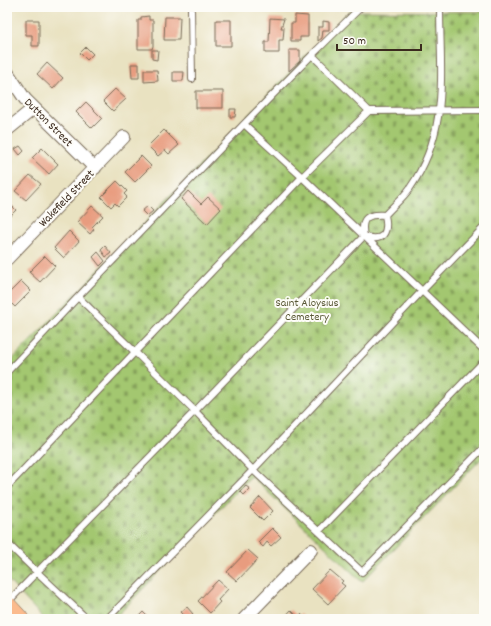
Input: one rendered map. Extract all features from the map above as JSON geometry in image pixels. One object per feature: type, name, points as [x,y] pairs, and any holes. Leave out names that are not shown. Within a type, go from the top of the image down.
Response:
[{"type":"main road","points":[[7,605],[19,619]]},
{"type":"street","name":"Dutton Street","points":[[7,72],[16,88],[34,108],[95,168]]},
{"type":"street","points":[[7,130],[34,108]]},
{"type":"street","name":"Wakefield Street","points":[[7,259],[124,137]]},
{"type":"street","points":[[244,619],[311,550]]},
{"type":"lane","points":[[191,7],[192,79]]},
{"type":"lane","points":[[7,372],[244,124],[312,54],[361,7]]},
{"type":"lane","points":[[385,215],[409,189],[423,167],[433,145],[440,109],[440,7]]},
{"type":"lane","points":[[312,54],[370,111]]},
{"type":"lane","points":[[7,487],[302,177],[370,111],[440,109],[484,110]]},
{"type":"lane","points":[[244,124],[484,350]]},
{"type":"lane","points":[[364,236],[362,227],[366,219],[373,214],[385,215]]},
{"type":"lane","points":[[364,236],[374,240],[379,238],[385,232],[387,226],[385,215]]},
{"type":"lane","points":[[106,619],[253,470],[484,227]]},
{"type":"lane","points":[[7,605],[37,572],[364,236]]},
{"type":"lane","points":[[78,298],[135,352],[253,470],[319,530],[362,572],[484,448]]},
{"type":"lane","points":[[319,530],[484,361]]},
{"type":"lane","points":[[7,543],[87,619]]},
{"type":"green space","name":"Saint Aloysius Cemetery","points":[[349,11],[484,12],[484,456],[362,582],[251,476],[114,619],[44,619],[7,579],[7,365]]},
{"type":"building","points":[[295,15],[308,16],[308,37],[300,37],[300,41],[291,41],[291,23],[295,23]]},
{"type":"building","points":[[149,16],[149,20],[153,20],[152,49],[138,49],[138,20],[141,20],[141,17]]},
{"type":"building","points":[[165,17],[180,17],[179,40],[164,40]]},
{"type":"building","points":[[270,18],[284,19],[281,28],[284,28],[283,40],[279,40],[279,53],[265,53],[265,42],[269,42]]},
{"type":"building","points":[[26,20],[39,20],[39,46],[32,46],[32,35],[26,35]]},
{"type":"building","points":[[216,20],[231,20],[231,46],[216,46]]},
{"type":"building","points":[[323,21],[329,22],[329,30],[323,30],[322,38],[318,41],[318,27],[323,27]]},
{"type":"building","points":[[86,47],[93,54],[87,60],[80,53]]},
{"type":"building","points":[[152,50],[158,50],[157,60],[152,59]]},
{"type":"building","points":[[289,50],[300,50],[300,61],[289,71]]},
{"type":"building","points":[[47,63],[63,78],[53,89],[37,74]]},
{"type":"building","points":[[131,64],[139,64],[139,78],[132,78]]},
{"type":"building","points":[[144,70],[157,70],[158,81],[144,82]]},
{"type":"building","points":[[173,72],[184,72],[183,81],[173,81]]},
{"type":"building","points":[[115,89],[126,99],[113,111],[103,101]]},
{"type":"building","points":[[196,91],[223,91],[223,108],[196,108]]},
{"type":"building","points":[[86,102],[102,118],[92,128],[76,112]]},
{"type":"building","points":[[230,109],[236,109],[235,117],[230,117]]},
{"type":"building","points":[[164,130],[179,145],[169,154],[165,150],[158,156],[148,146]]},
{"type":"building","points":[[20,146],[24,151],[20,155],[15,149]]},
{"type":"building","points":[[42,148],[58,164],[49,174],[32,158]]},
{"type":"building","points":[[141,156],[151,166],[135,182],[125,172]]},
{"type":"building","points":[[30,175],[41,184],[26,200],[15,191]]},
{"type":"building","points":[[117,181],[127,191],[124,194],[127,197],[118,206],[115,203],[111,207],[101,197]]},
{"type":"building","points":[[188,191],[201,204],[208,197],[221,209],[207,224],[181,199]]},
{"type":"building","points":[[7,201],[16,210],[7,219]]},
{"type":"building","points":[[92,206],[103,216],[92,227],[94,229],[90,234],[77,222]]},
{"type":"building","points":[[148,206],[153,211],[147,216],[142,211]]},
{"type":"building","points":[[69,231],[79,241],[64,258],[54,248]]},
{"type":"building","points":[[105,246],[111,253],[106,257],[101,250]]},
{"type":"building","points":[[98,252],[105,261],[100,266],[93,257]]},
{"type":"building","points":[[45,256],[55,266],[40,282],[29,272]]},
{"type":"building","points":[[21,281],[31,291],[15,307],[7,299],[7,295]]},
{"type":"building","points":[[246,486],[250,489],[244,495],[240,491]]},
{"type":"building","points":[[260,497],[273,511],[263,521],[250,508]]},
{"type":"building","points":[[272,528],[281,537],[271,546],[267,542],[263,547],[258,542]]},
{"type":"building","points":[[248,550],[258,559],[237,581],[227,572]]},
{"type":"building","points":[[330,570],[343,581],[341,583],[345,586],[328,604],[312,589]]},
{"type":"building","points":[[218,580],[228,589],[218,600],[220,602],[210,613],[198,601]]},
{"type":"building","points":[[187,607],[193,614],[190,616],[192,619],[182,619],[185,616],[181,612]]},
{"type":"building","points":[[291,610],[298,617],[301,614],[306,619],[283,619]]},
{"type":"building","points":[[143,612],[147,616],[145,619],[136,619]]}]
